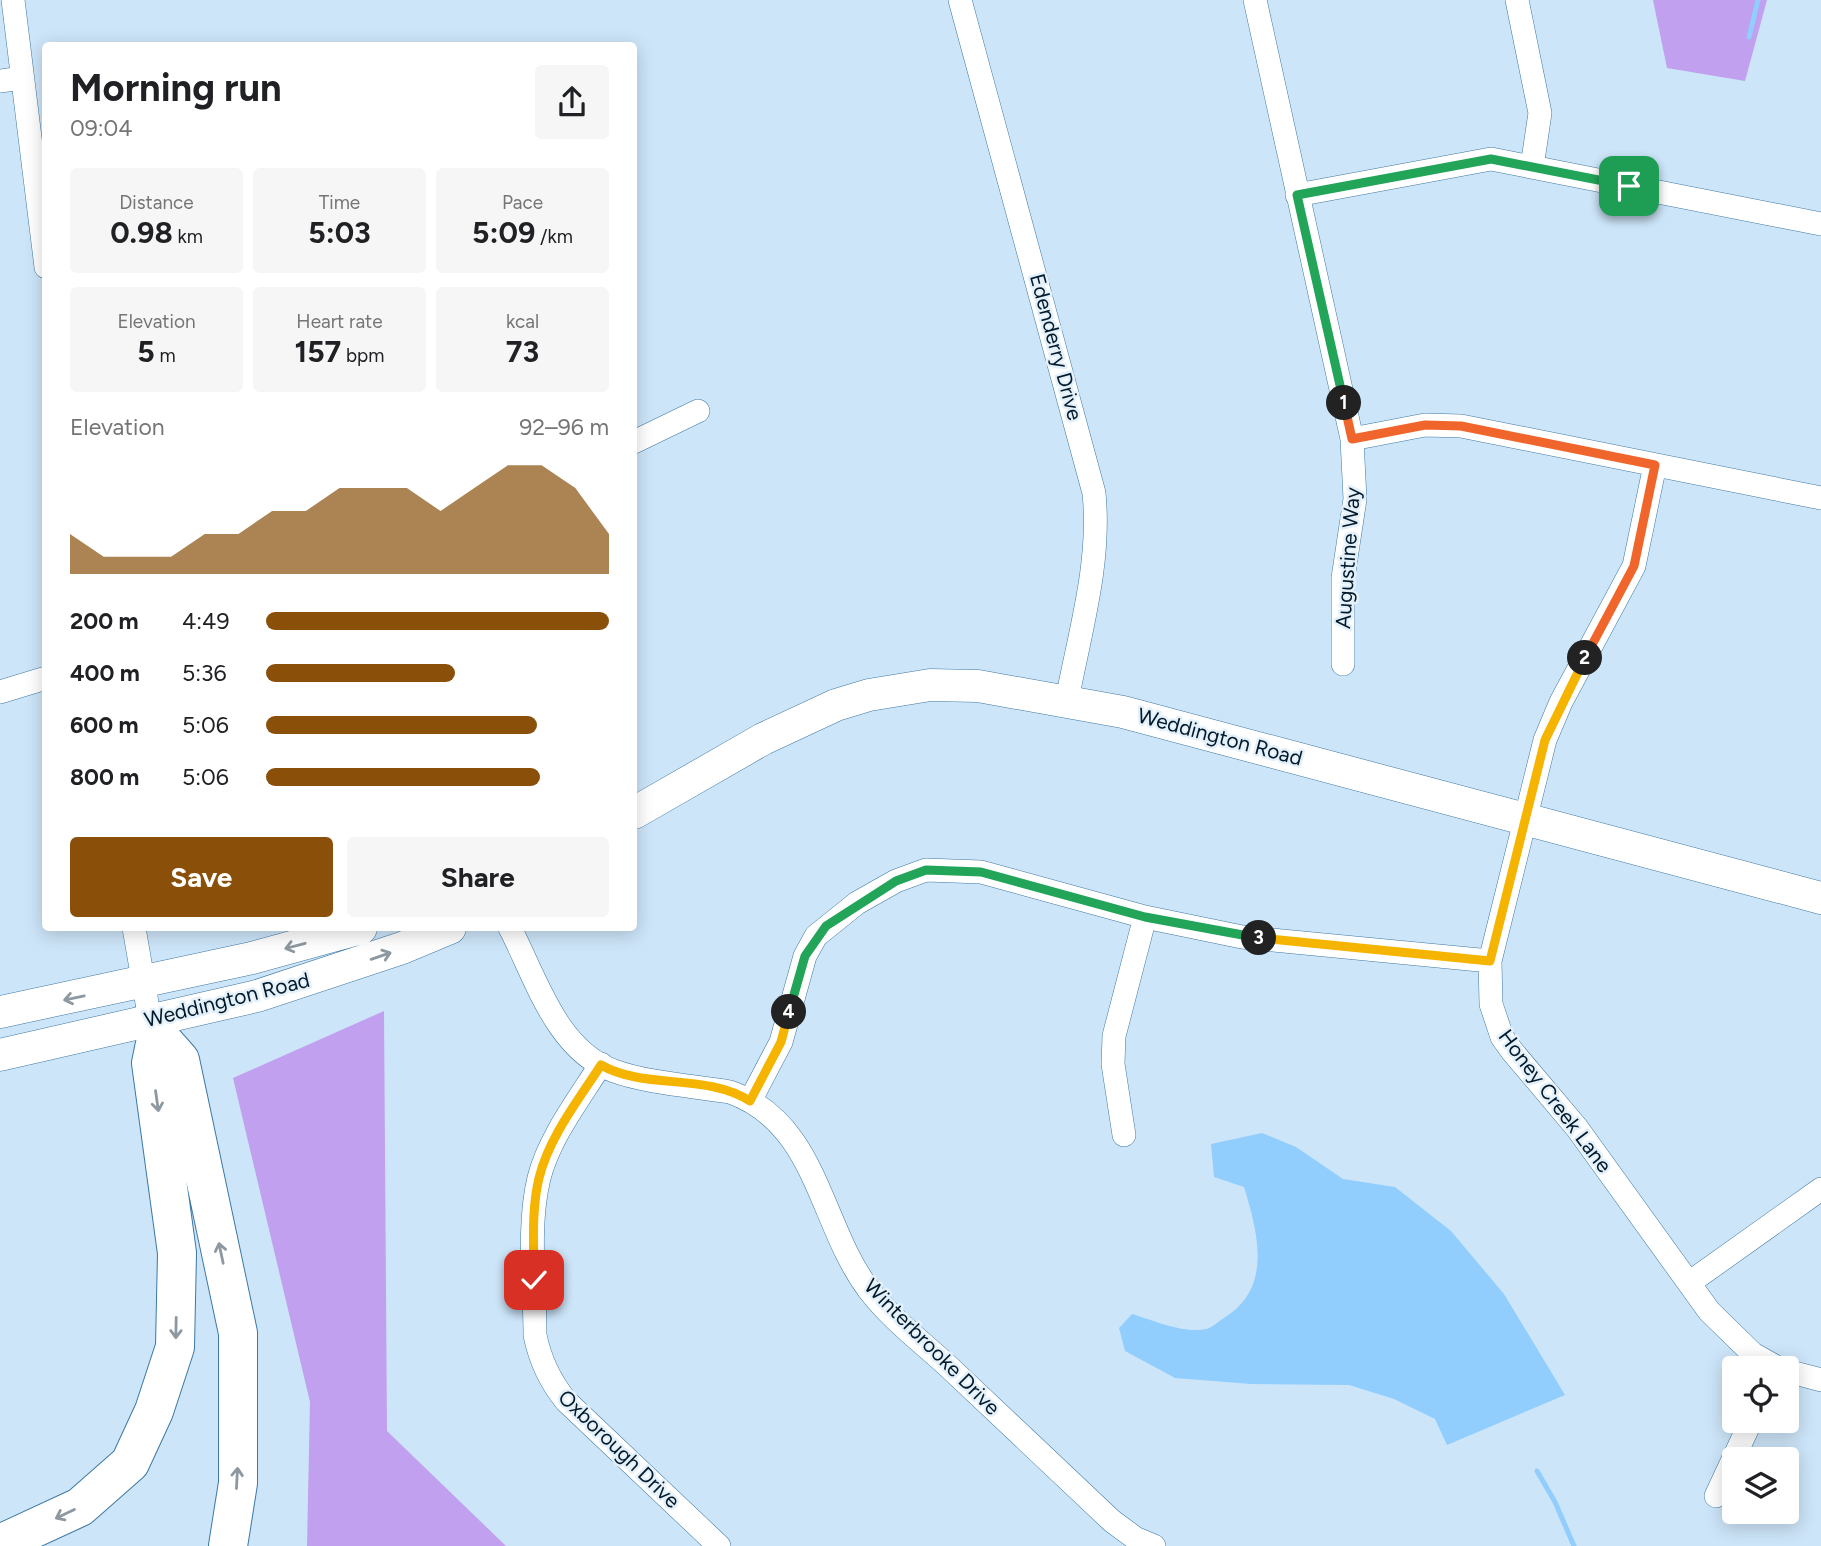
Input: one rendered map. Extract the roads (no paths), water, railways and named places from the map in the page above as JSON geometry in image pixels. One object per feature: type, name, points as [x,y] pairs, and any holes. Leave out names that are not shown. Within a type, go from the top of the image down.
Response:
[{"type":"highway","points":[[0,1544],[80,1507],[130,1463],[154,1411],[175,1347],[177,1253],[151,1063],[154,1027]]},
{"type":"highway","points":[[154,1027],[180,1060],[238,1333],[238,1483],[228,1546]]},
{"type":"main road","name":"Weddington Road","points":[[637,811],[782,729],[836,705],[869,695],[949,684],[1010,689],[1123,712],[1821,898]]},
{"type":"main road","name":"Weddington Road","points":[[0,1012],[252,958],[350,931]]},
{"type":"main road","name":"Weddington Road","points":[[0,1055],[154,1027],[269,993],[402,948],[443,931]]},
{"type":"street","points":[[13,0],[11,80],[42,246]]},
{"type":"street","name":"Edenderry Drive","points":[[960,0],[1094,493],[1096,518],[1093,566],[1067,700]]},
{"type":"street","name":"Augustine Way","points":[[1255,0],[1352,439],[1355,499],[1343,578],[1343,664]]},
{"type":"street","points":[[1517,0],[1540,113],[1532,167]]},
{"type":"street","points":[[1297,195],[1491,159],[1821,224]]},
{"type":"street","points":[[637,441],[698,411]]},
{"type":"street","points":[[1352,439],[1425,425],[1461,426],[1821,498]]},
{"type":"street","name":"Honey Creek Lane","points":[[1655,465],[1634,566],[1561,702],[1545,740],[1490,961],[1491,1004],[1502,1037],[1577,1128],[1689,1283],[1727,1332],[1760,1356]]},
{"type":"street","points":[[0,692],[42,679]]},
{"type":"street","points":[[750,1101],[781,1042],[797,979],[816,936],[836,917],[896,881],[926,870],[970,870],[1145,917],[1242,937],[1490,961]]},
{"type":"street","points":[[1124,1135],[1113,1063],[1114,1036],[1145,917]]},
{"type":"street","points":[[134,931],[142,983],[154,1027]]},
{"type":"street","name":"Winterbrooke Drive","points":[[512,931],[560,1027],[572,1044],[601,1065],[619,1073],[730,1092],[750,1101],[777,1120],[800,1148],[829,1214],[870,1291],[1112,1521],[1135,1538],[1154,1546]]},
{"type":"street","name":"Oxborough Drive","points":[[601,1065],[551,1149],[538,1183],[534,1226],[535,1335],[538,1352],[548,1376],[566,1401],[719,1546]]},
{"type":"street","points":[[1689,1283],[1821,1189]]},
{"type":"street","points":[[1799,1374],[1821,1380]]},
{"type":"street","points":[[1716,1496],[1745,1433]]},
{"type":"water","points":[[1262,1133],[1296,1147],[1343,1179],[1395,1187],[1451,1231],[1504,1294],[1565,1395],[1447,1445],[1435,1419],[1394,1399],[1349,1385],[1251,1384],[1175,1378],[1125,1351],[1119,1328],[1132,1314],[1178,1328],[1206,1329],[1240,1306],[1250,1291],[1258,1259],[1254,1223],[1244,1187],[1214,1177],[1211,1144]]},
{"type":"waterway","points":[[1749,37],[1758,0]]},
{"type":"waterway","points":[[1537,1471],[1555,1502],[1574,1546]]}]
